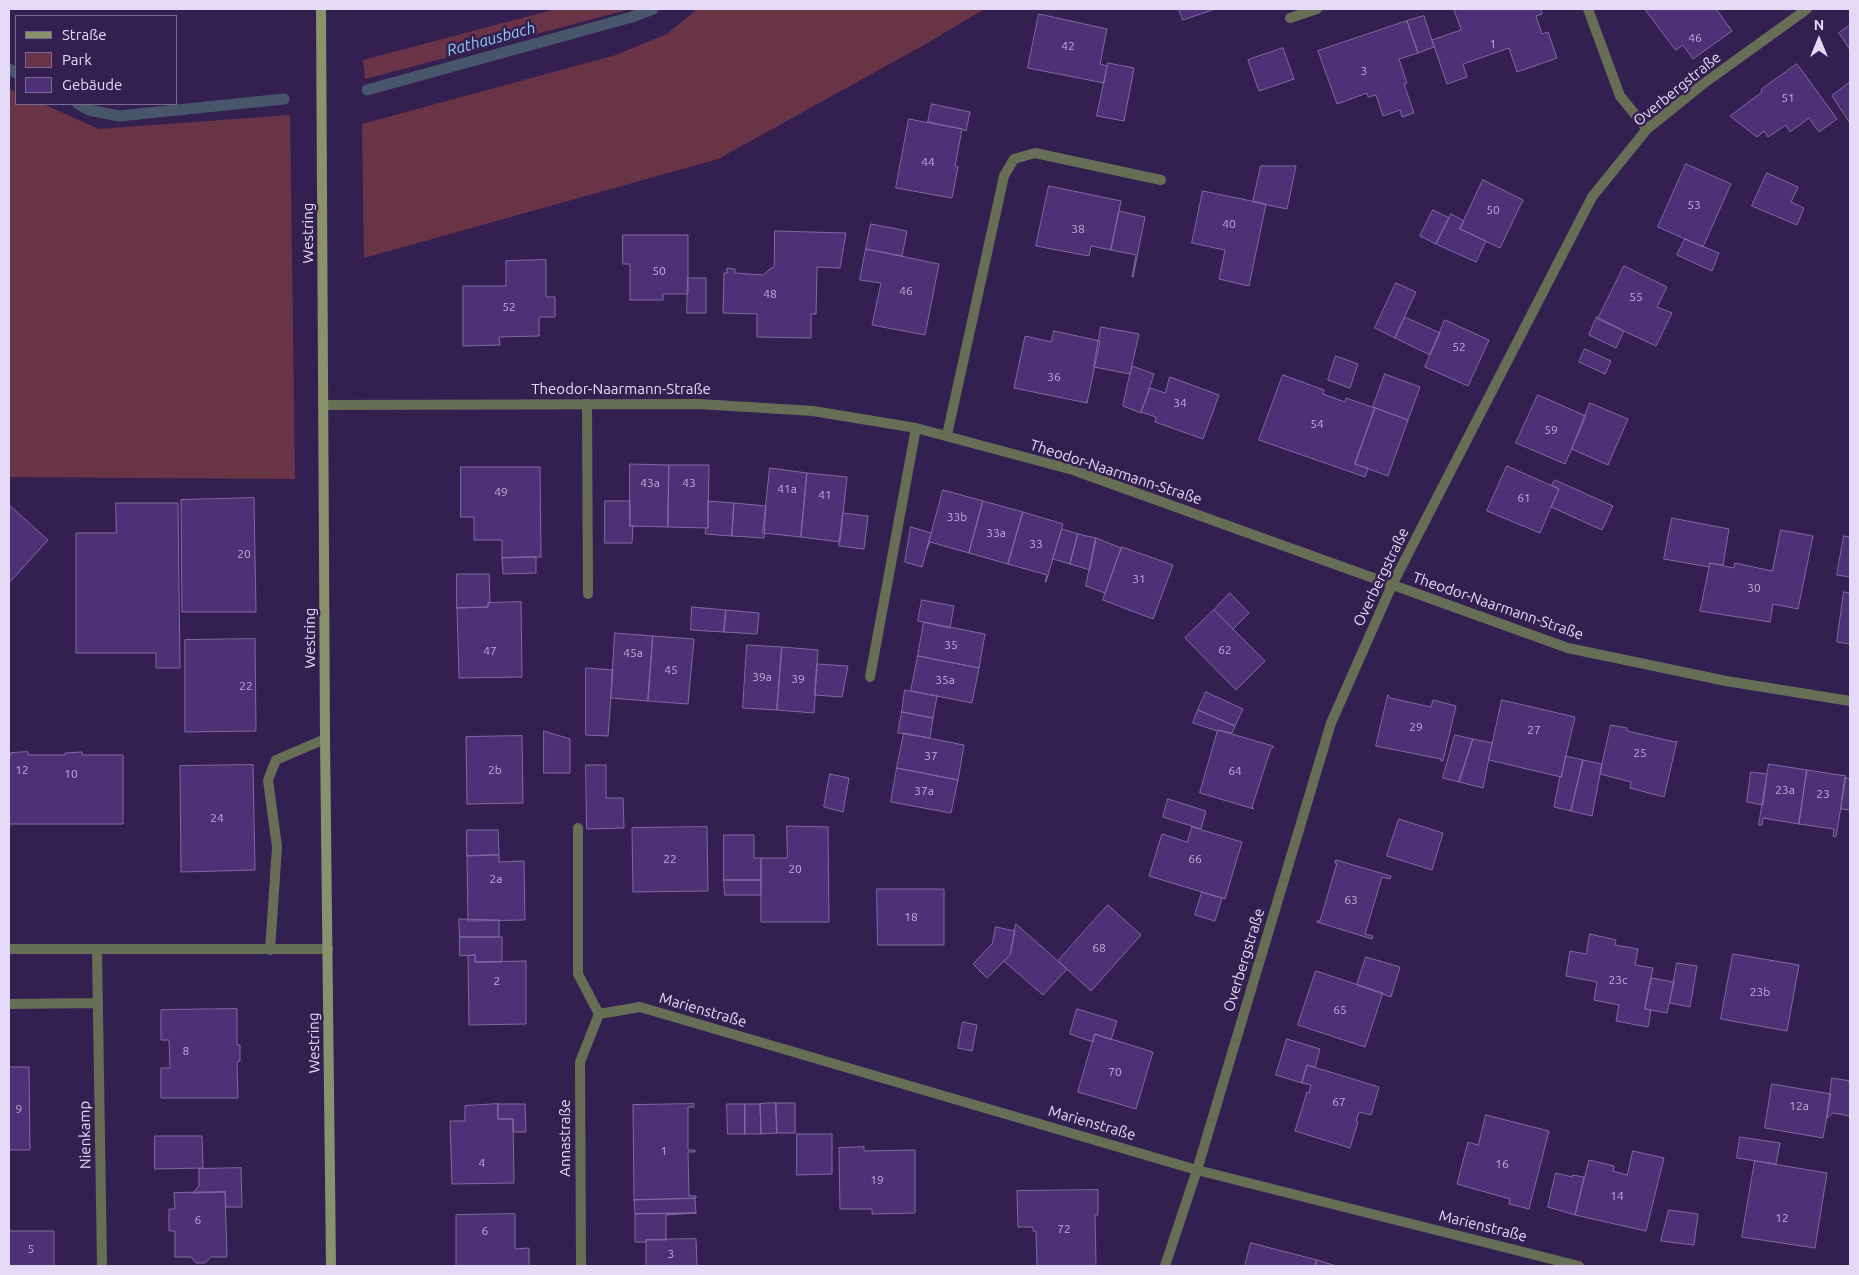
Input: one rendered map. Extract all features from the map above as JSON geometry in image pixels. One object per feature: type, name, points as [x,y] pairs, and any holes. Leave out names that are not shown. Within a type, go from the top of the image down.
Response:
[{"type":"street","name":"Westring","points":[[321,9],[325,738],[331,1266]]},
{"type":"street","points":[[1290,18],[1317,9]]},
{"type":"street","points":[[1588,9],[1620,96],[1647,129]]},
{"type":"street","name":"Overbergstraße","points":[[1165,1266],[1197,1170],[1331,723],[1392,585],[1592,196],[1647,129],[1703,84],[1807,9]]},
{"type":"street","points":[[947,436],[1004,176],[1014,159],[1035,153],[1161,180]]},
{"type":"street","points":[[587,404],[588,594]]},
{"type":"street","name":"Theodor-Naarmann-Straße","points":[[324,405],[699,404],[813,411],[916,428],[1073,470],[1568,648],[1726,681],[1850,701]]},
{"type":"street","points":[[870,677],[916,428]]},
{"type":"street","points":[[270,950],[277,847],[268,780],[276,760],[325,738]]},
{"type":"street","points":[[578,828],[578,974],[599,1014]]},
{"type":"street","name":"Nienkamp","points":[[97,949],[102,1266]]},
{"type":"street","points":[[9,950],[328,949]]},
{"type":"street","points":[[9,1004],[97,1003]]},
{"type":"street","name":"Marienstraße","points":[[599,1014],[640,1007],[1197,1170],[1579,1266]]},
{"type":"street","name":"Annastraße","points":[[581,1266],[580,1062],[599,1014]]},
{"type":"green space","points":[[556,9],[631,9],[365,79],[363,60]]},
{"type":"green space","points":[[697,9],[984,9],[931,41],[718,159],[364,258],[362,124],[616,55],[667,34]]},
{"type":"green space","points":[[9,88],[15,91],[15,105],[45,105],[99,129],[290,115],[295,479],[9,477]]},
{"type":"building","points":[[1179,9],[1215,9],[1183,20]]},
{"type":"building","points":[[1454,9],[1541,9],[1542,14],[1536,16],[1542,34],[1548,32],[1557,58],[1517,72],[1509,48],[1463,64],[1467,77],[1447,84],[1432,40],[1461,30]]},
{"type":"building","points":[[1645,9],[1716,9],[1732,31],[1693,59],[1683,45],[1676,50]]},
{"type":"building","points":[[1039,14],[1107,29],[1100,64],[1107,66],[1104,83],[1028,68]]},
{"type":"building","points":[[1424,16],[1434,47],[1418,53],[1407,21]]},
{"type":"building","points":[[1407,21],[1418,53],[1399,59],[1407,83],[1404,84],[1414,113],[1402,117],[1400,110],[1383,116],[1376,95],[1368,97],[1367,93],[1337,104],[1318,51]]},
{"type":"building","points":[[1850,25],[1850,50],[1839,33]]},
{"type":"building","points":[[1283,48],[1294,79],[1259,91],[1248,60]]},
{"type":"building","points":[[1108,63],[1134,68],[1124,121],[1097,116]]},
{"type":"building","points":[[1797,64],[1837,119],[1819,132],[1809,118],[1790,132],[1786,125],[1768,137],[1764,131],[1757,137],[1730,116],[1762,92],[1761,90]]},
{"type":"building","points":[[1849,83],[1850,86],[1850,123],[1832,96]]},
{"type":"building","points":[[932,104],[970,112],[966,131],[928,122]]},
{"type":"building","points":[[909,119],[962,129],[955,166],[958,167],[952,198],[896,188]]},
{"type":"building","points":[[1686,164],[1731,184],[1703,247],[1658,227]]},
{"type":"building","points":[[1261,166],[1296,166],[1287,209],[1253,202]]},
{"type":"building","points":[[1767,173],[1798,187],[1791,202],[1804,208],[1797,225],[1752,206]]},
{"type":"building","points":[[1483,180],[1523,200],[1500,248],[1460,229]]},
{"type":"building","points":[[1049,186],[1121,201],[1111,250],[1091,246],[1089,256],[1036,246]]},
{"type":"building","points":[[1203,191],[1266,204],[1249,286],[1219,279],[1225,250],[1192,243]]},
{"type":"building","points":[[1433,210],[1449,218],[1436,244],[1420,236]]},
{"type":"building","points":[[1119,211],[1145,217],[1133,277],[1136,255],[1111,250]]},
{"type":"building","points":[[1451,214],[1464,221],[1460,229],[1486,241],[1476,262],[1436,244]]},
{"type":"building","points":[[871,224],[907,231],[902,256],[866,249]]},
{"type":"building","points":[[775,231],[846,233],[840,268],[817,267],[816,314],[811,314],[811,338],[757,337],[757,314],[723,313],[724,273],[727,273],[727,268],[735,269],[735,273],[763,275],[774,266]]},
{"type":"building","points":[[623,235],[688,235],[688,294],[663,294],[663,300],[630,300],[630,264],[623,264]]},
{"type":"building","points":[[1685,239],[1719,253],[1712,271],[1677,255]]},
{"type":"building","points":[[866,249],[939,264],[925,335],[872,325],[881,283],[860,280]]},
{"type":"building","points":[[546,260],[546,297],[555,297],[555,317],[539,317],[539,336],[499,337],[500,345],[463,346],[463,286],[506,286],[506,261]]},
{"type":"building","points":[[1624,266],[1667,287],[1657,307],[1672,313],[1656,346],[1598,319]]},
{"type":"building","points":[[688,278],[706,278],[706,313],[687,313]]},
{"type":"building","points":[[1396,283],[1416,292],[1395,338],[1375,328]]},
{"type":"building","points":[[1405,317],[1440,333],[1430,355],[1395,338]]},
{"type":"building","points":[[1597,317],[1624,331],[1616,348],[1589,335]]},
{"type":"building","points":[[1445,320],[1489,340],[1468,386],[1425,367]]},
{"type":"building","points":[[1101,327],[1139,334],[1130,374],[1094,367]]},
{"type":"building","points":[[1054,331],[1100,341],[1087,403],[1014,388],[1025,336],[1051,342]]},
{"type":"building","points":[[1585,349],[1611,361],[1605,374],[1579,362]]},
{"type":"building","points":[[1336,356],[1358,364],[1350,388],[1328,380]]},
{"type":"building","points":[[1132,366],[1154,374],[1141,413],[1123,406]]},
{"type":"building","points":[[1385,374],[1420,387],[1408,420],[1373,407]]},
{"type":"building","points":[[1283,375],[1324,390],[1323,394],[1345,402],[1346,398],[1375,408],[1355,464],[1368,468],[1365,477],[1259,440]]},
{"type":"building","points":[[1170,377],[1219,395],[1203,439],[1155,422],[1156,417],[1141,412],[1150,388],[1165,393]]},
{"type":"building","points":[[1538,395],[1586,416],[1565,464],[1516,443]]},
{"type":"building","points":[[1590,403],[1628,419],[1608,465],[1572,449]]},
{"type":"building","points":[[1375,408],[1408,420],[1388,476],[1355,464]]},
{"type":"building","points":[[630,464],[669,465],[668,527],[630,526]]},
{"type":"building","points":[[669,465],[709,465],[708,528],[668,527]]},
{"type":"building","points":[[1507,466],[1559,489],[1540,533],[1487,511]]},
{"type":"building","points":[[461,467],[540,467],[541,557],[502,558],[502,540],[474,540],[474,517],[461,517]]},
{"type":"building","points":[[770,468],[807,473],[801,537],[763,533]]},
{"type":"building","points":[[807,473],[847,477],[840,542],[801,537]]},
{"type":"building","points":[[1555,480],[1613,506],[1602,530],[1551,507],[1559,489],[1552,485]]},
{"type":"building","points":[[943,490],[983,501],[969,553],[930,542],[927,549]]},
{"type":"building","points":[[254,498],[256,612],[182,612],[181,500]]},
{"type":"building","points":[[605,501],[630,501],[630,526],[633,526],[632,543],[605,543]]},
{"type":"building","points":[[708,501],[734,503],[732,536],[705,534],[706,528],[708,528]]},
{"type":"building","points":[[983,501],[1023,512],[1008,564],[969,553]]},
{"type":"building","points":[[116,503],[178,503],[180,668],[156,668],[156,653],[76,653],[76,533],[116,533]]},
{"type":"building","points":[[734,503],[766,506],[764,538],[732,536]]},
{"type":"building","points":[[9,505],[48,540],[9,583]]},
{"type":"building","points":[[1023,512],[1063,524],[1046,582],[1047,575],[1008,564]]},
{"type":"building","points":[[843,513],[868,516],[864,549],[839,546]]},
{"type":"building","points":[[1672,518],[1729,529],[1723,565],[1710,563],[1709,567],[1664,559]]},
{"type":"building","points":[[911,527],[931,533],[922,567],[905,562]]},
{"type":"building","points":[[1062,529],[1078,534],[1070,564],[1053,559]]},
{"type":"building","points":[[1781,530],[1813,536],[1798,609],[1773,604],[1770,622],[1700,611],[1710,563],[1734,568],[1735,563],[1772,571]]},
{"type":"building","points":[[1078,534],[1096,538],[1090,570],[1070,564]]},
{"type":"building","points":[[1844,536],[1850,537],[1850,577],[1837,575]]},
{"type":"building","points":[[1096,538],[1121,548],[1105,593],[1086,586]]},
{"type":"building","points":[[1122,547],[1173,565],[1153,619],[1103,600]]},
{"type":"building","points":[[536,557],[536,573],[503,574],[502,558]]},
{"type":"building","points":[[457,574],[489,574],[490,603],[488,603],[488,607],[457,608]]},
{"type":"building","points":[[1844,592],[1850,593],[1850,644],[1837,642]]},
{"type":"building","points":[[1230,593],[1249,613],[1233,629],[1214,610]]},
{"type":"building","points":[[922,600],[954,606],[950,628],[918,621]]},
{"type":"building","points":[[521,602],[522,677],[459,678],[457,608],[488,607],[488,603]]},
{"type":"building","points":[[692,607],[726,610],[724,632],[691,630]]},
{"type":"building","points":[[726,610],[759,613],[757,634],[724,632]]},
{"type":"building","points":[[1214,610],[1265,661],[1236,690],[1185,638]]},
{"type":"building","points":[[924,622],[985,634],[979,668],[918,656]]},
{"type":"building","points":[[615,633],[653,636],[648,701],[611,698]]},
{"type":"building","points":[[653,636],[694,639],[688,704],[648,701]]},
{"type":"building","points":[[255,639],[256,731],[185,732],[185,640]]},
{"type":"building","points":[[747,645],[782,647],[777,710],[743,708]]},
{"type":"building","points":[[782,647],[818,650],[814,713],[777,710]]},
{"type":"building","points":[[918,656],[979,668],[972,703],[911,691]]},
{"type":"building","points":[[817,664],[848,666],[842,697],[815,695]]},
{"type":"building","points":[[586,668],[613,670],[608,736],[586,735]]},
{"type":"building","points":[[905,690],[937,696],[933,718],[902,712]]},
{"type":"building","points":[[1206,692],[1243,709],[1235,726],[1198,710]]},
{"type":"building","points":[[1388,695],[1390,698],[1431,707],[1433,700],[1456,706],[1443,761],[1441,759],[1376,746]]},
{"type":"building","points":[[1502,700],[1575,717],[1561,777],[1489,760]]},
{"type":"building","points":[[1198,710],[1235,726],[1232,733],[1217,731],[1193,723]]},
{"type":"building","points":[[902,712],[933,718],[930,738],[898,733]]},
{"type":"building","points":[[1611,725],[1627,728],[1627,731],[1677,741],[1664,797],[1630,788],[1631,782],[1600,774]]},
{"type":"building","points":[[1218,730],[1273,746],[1252,807],[1254,809],[1200,793]]},
{"type":"building","points":[[544,731],[570,739],[570,773],[544,773]]},
{"type":"building","points":[[904,733],[964,745],[958,780],[897,768]]},
{"type":"building","points":[[1455,735],[1473,739],[1459,782],[1443,778]]},
{"type":"building","points":[[522,736],[523,803],[467,804],[466,737]]},
{"type":"building","points":[[1473,739],[1492,743],[1483,788],[1459,782]]},
{"type":"building","points":[[28,752],[28,755],[65,755],[65,753],[82,752],[82,755],[123,755],[123,824],[9,824],[9,755],[11,753]]},
{"type":"building","points":[[1566,756],[1583,760],[1571,811],[1554,807]]},
{"type":"building","points":[[1583,760],[1602,764],[1592,816],[1571,811]]},
{"type":"building","points":[[1769,764],[1807,770],[1799,824],[1763,818],[1762,825],[1759,825]]},
{"type":"building","points":[[253,765],[255,870],[181,872],[180,766]]},
{"type":"building","points":[[586,765],[606,765],[606,798],[623,798],[624,828],[587,829]]},
{"type":"building","points":[[897,768],[958,780],[951,813],[891,802]]},
{"type":"building","points":[[1807,770],[1846,776],[1836,837],[1833,836],[1834,829],[1799,824]]},
{"type":"building","points":[[1751,772],[1767,774],[1763,805],[1747,802]]},
{"type":"building","points":[[830,774],[849,778],[843,812],[824,807]]},
{"type":"building","points":[[1845,778],[1850,779],[1850,810],[1841,809]]},
{"type":"building","points":[[1168,799],[1206,811],[1201,829],[1163,817]]},
{"type":"building","points":[[1399,819],[1443,833],[1432,870],[1387,856]]},
{"type":"building","points":[[787,826],[828,827],[829,922],[761,922],[761,858],[787,858]]},
{"type":"building","points":[[707,827],[708,891],[633,892],[632,828]]},
{"type":"building","points":[[1192,827],[1242,842],[1225,899],[1149,876],[1162,834],[1187,842]]},
{"type":"building","points":[[467,830],[498,830],[499,855],[467,856]]},
{"type":"building","points":[[724,835],[754,835],[754,858],[761,858],[761,880],[724,880]]},
{"type":"building","points":[[499,855],[499,862],[524,861],[525,920],[468,921],[467,856]]},
{"type":"building","points":[[1336,860],[1391,876],[1390,879],[1382,877],[1365,934],[1373,936],[1372,939],[1317,922],[1320,921],[1337,863],[1335,863]]},
{"type":"building","points":[[724,880],[761,880],[761,895],[725,895]]},
{"type":"building","points":[[877,889],[944,889],[944,945],[878,945]]},
{"type":"building","points":[[1202,892],[1222,898],[1215,921],[1195,915]]},
{"type":"building","points":[[1108,905],[1141,935],[1091,991],[1058,961]]},
{"type":"building","points":[[459,919],[499,920],[499,937],[460,937]]},
{"type":"building","points":[[1016,924],[1067,969],[1043,995],[1004,961],[1010,955]]},
{"type":"building","points":[[996,927],[1015,931],[1010,955],[987,978],[973,964],[992,944]]},
{"type":"building","points":[[1590,934],[1616,940],[1615,945],[1638,949],[1635,965],[1653,968],[1645,1009],[1651,1010],[1648,1027],[1616,1021],[1619,1005],[1594,1000],[1597,982],[1566,976],[1570,951],[1586,954]]},
{"type":"building","points":[[460,937],[502,937],[502,962],[475,962],[475,955],[460,956]]},
{"type":"building","points":[[1733,954],[1799,965],[1787,1031],[1721,1019]]},
{"type":"building","points":[[475,955],[475,962],[526,961],[526,1024],[469,1025],[468,956]]},
{"type":"building","points":[[1366,957],[1400,967],[1391,997],[1357,985]]},
{"type":"building","points":[[1677,963],[1697,966],[1690,1007],[1670,1003]]},
{"type":"building","points":[[1316,971],[1383,993],[1365,1047],[1298,1025]]},
{"type":"building","points":[[1651,978],[1674,982],[1667,1013],[1645,1009]]},
{"type":"building","points":[[237,1009],[237,1045],[240,1045],[240,1061],[237,1062],[238,1098],[161,1098],[161,1068],[170,1068],[169,1040],[161,1040],[161,1010]]},
{"type":"building","points":[[1077,1009],[1117,1021],[1111,1040],[1095,1034],[1093,1042],[1070,1034]]},
{"type":"building","points":[[963,1022],[977,1025],[972,1051],[958,1048]]},
{"type":"building","points":[[1095,1034],[1153,1052],[1136,1109],[1078,1092]]},
{"type":"building","points":[[1287,1039],[1320,1049],[1315,1067],[1307,1065],[1302,1083],[1276,1075]]},
{"type":"building","points":[[1307,1065],[1379,1087],[1371,1115],[1359,1112],[1350,1148],[1295,1131],[1311,1085],[1302,1083]]},
{"type":"building","points":[[9,1067],[29,1067],[30,1150],[9,1150]]},
{"type":"building","points":[[1832,1078],[1850,1081],[1850,1116],[1833,1113],[1827,1118]]},
{"type":"building","points":[[1772,1084],[1831,1094],[1823,1138],[1765,1128]]},
{"type":"building","points":[[776,1103],[795,1103],[795,1133],[777,1133]]},
{"type":"building","points":[[776,1103],[777,1133],[761,1134],[760,1104]]},
{"type":"building","points":[[498,1104],[498,1119],[513,1119],[514,1183],[452,1184],[450,1121],[465,1121],[465,1106]]},
{"type":"building","points":[[498,1104],[525,1104],[526,1132],[513,1132],[513,1119],[498,1119]]},
{"type":"building","points":[[694,1104],[694,1107],[688,1107],[688,1150],[695,1150],[695,1152],[688,1152],[689,1196],[696,1196],[696,1198],[634,1200],[633,1105]]},
{"type":"building","points":[[727,1104],[745,1104],[745,1134],[728,1134]]},
{"type":"building","points":[[745,1104],[760,1104],[761,1134],[745,1134]]},
{"type":"building","points":[[1486,1115],[1549,1131],[1529,1209],[1509,1204],[1510,1199],[1457,1184],[1468,1142],[1478,1145]]},
{"type":"building","points":[[797,1134],[832,1134],[832,1174],[797,1175]]},
{"type":"building","points":[[155,1136],[202,1136],[203,1168],[155,1169]]},
{"type":"building","points":[[1740,1137],[1780,1143],[1776,1164],[1737,1158]]},
{"type":"building","points":[[864,1147],[864,1151],[915,1150],[915,1213],[872,1214],[872,1209],[840,1209],[839,1148]]},
{"type":"building","points":[[1633,1151],[1664,1158],[1646,1231],[1575,1215],[1589,1160],[1614,1166],[1613,1171],[1627,1175]]},
{"type":"building","points":[[1755,1161],[1827,1173],[1815,1248],[1742,1237]]},
{"type":"building","points":[[241,1168],[242,1207],[226,1207],[225,1192],[193,1193],[199,1186],[199,1169]]},
{"type":"building","points":[[1556,1173],[1572,1177],[1572,1175],[1584,1177],[1575,1215],[1548,1207]]},
{"type":"building","points":[[1098,1190],[1098,1215],[1095,1215],[1096,1266],[1037,1266],[1036,1232],[1033,1231],[1033,1227],[1018,1227],[1017,1191]]},
{"type":"building","points":[[225,1192],[227,1257],[211,1257],[205,1263],[196,1263],[191,1257],[175,1257],[175,1231],[169,1231],[169,1209],[175,1209],[174,1193]]},
{"type":"building","points":[[695,1199],[696,1213],[635,1214],[634,1200]]},
{"type":"building","points":[[1669,1210],[1698,1214],[1694,1245],[1661,1241]]},
{"type":"building","points":[[696,1213],[666,1215],[666,1240],[635,1242],[635,1214]]},
{"type":"building","points":[[515,1214],[515,1249],[529,1248],[529,1266],[456,1266],[456,1215]]},
{"type":"building","points":[[9,1231],[54,1231],[54,1266],[9,1266]]},
{"type":"building","points":[[696,1239],[697,1266],[646,1266],[646,1240]]},
{"type":"building","points":[[1251,1243],[1317,1260],[1315,1266],[1245,1266]]},
{"type":"building","points":[[1317,1260],[1336,1266],[1315,1266]]},
{"type":"waterway","name":"Rathausbach","points":[[367,90],[632,17],[653,9]]},
{"type":"waterway","name":"Rathausbach","points":[[9,69],[15,72]]},
{"type":"waterway","name":"Rathausbach","points":[[80,105],[89,110],[119,116],[284,99]]}]
